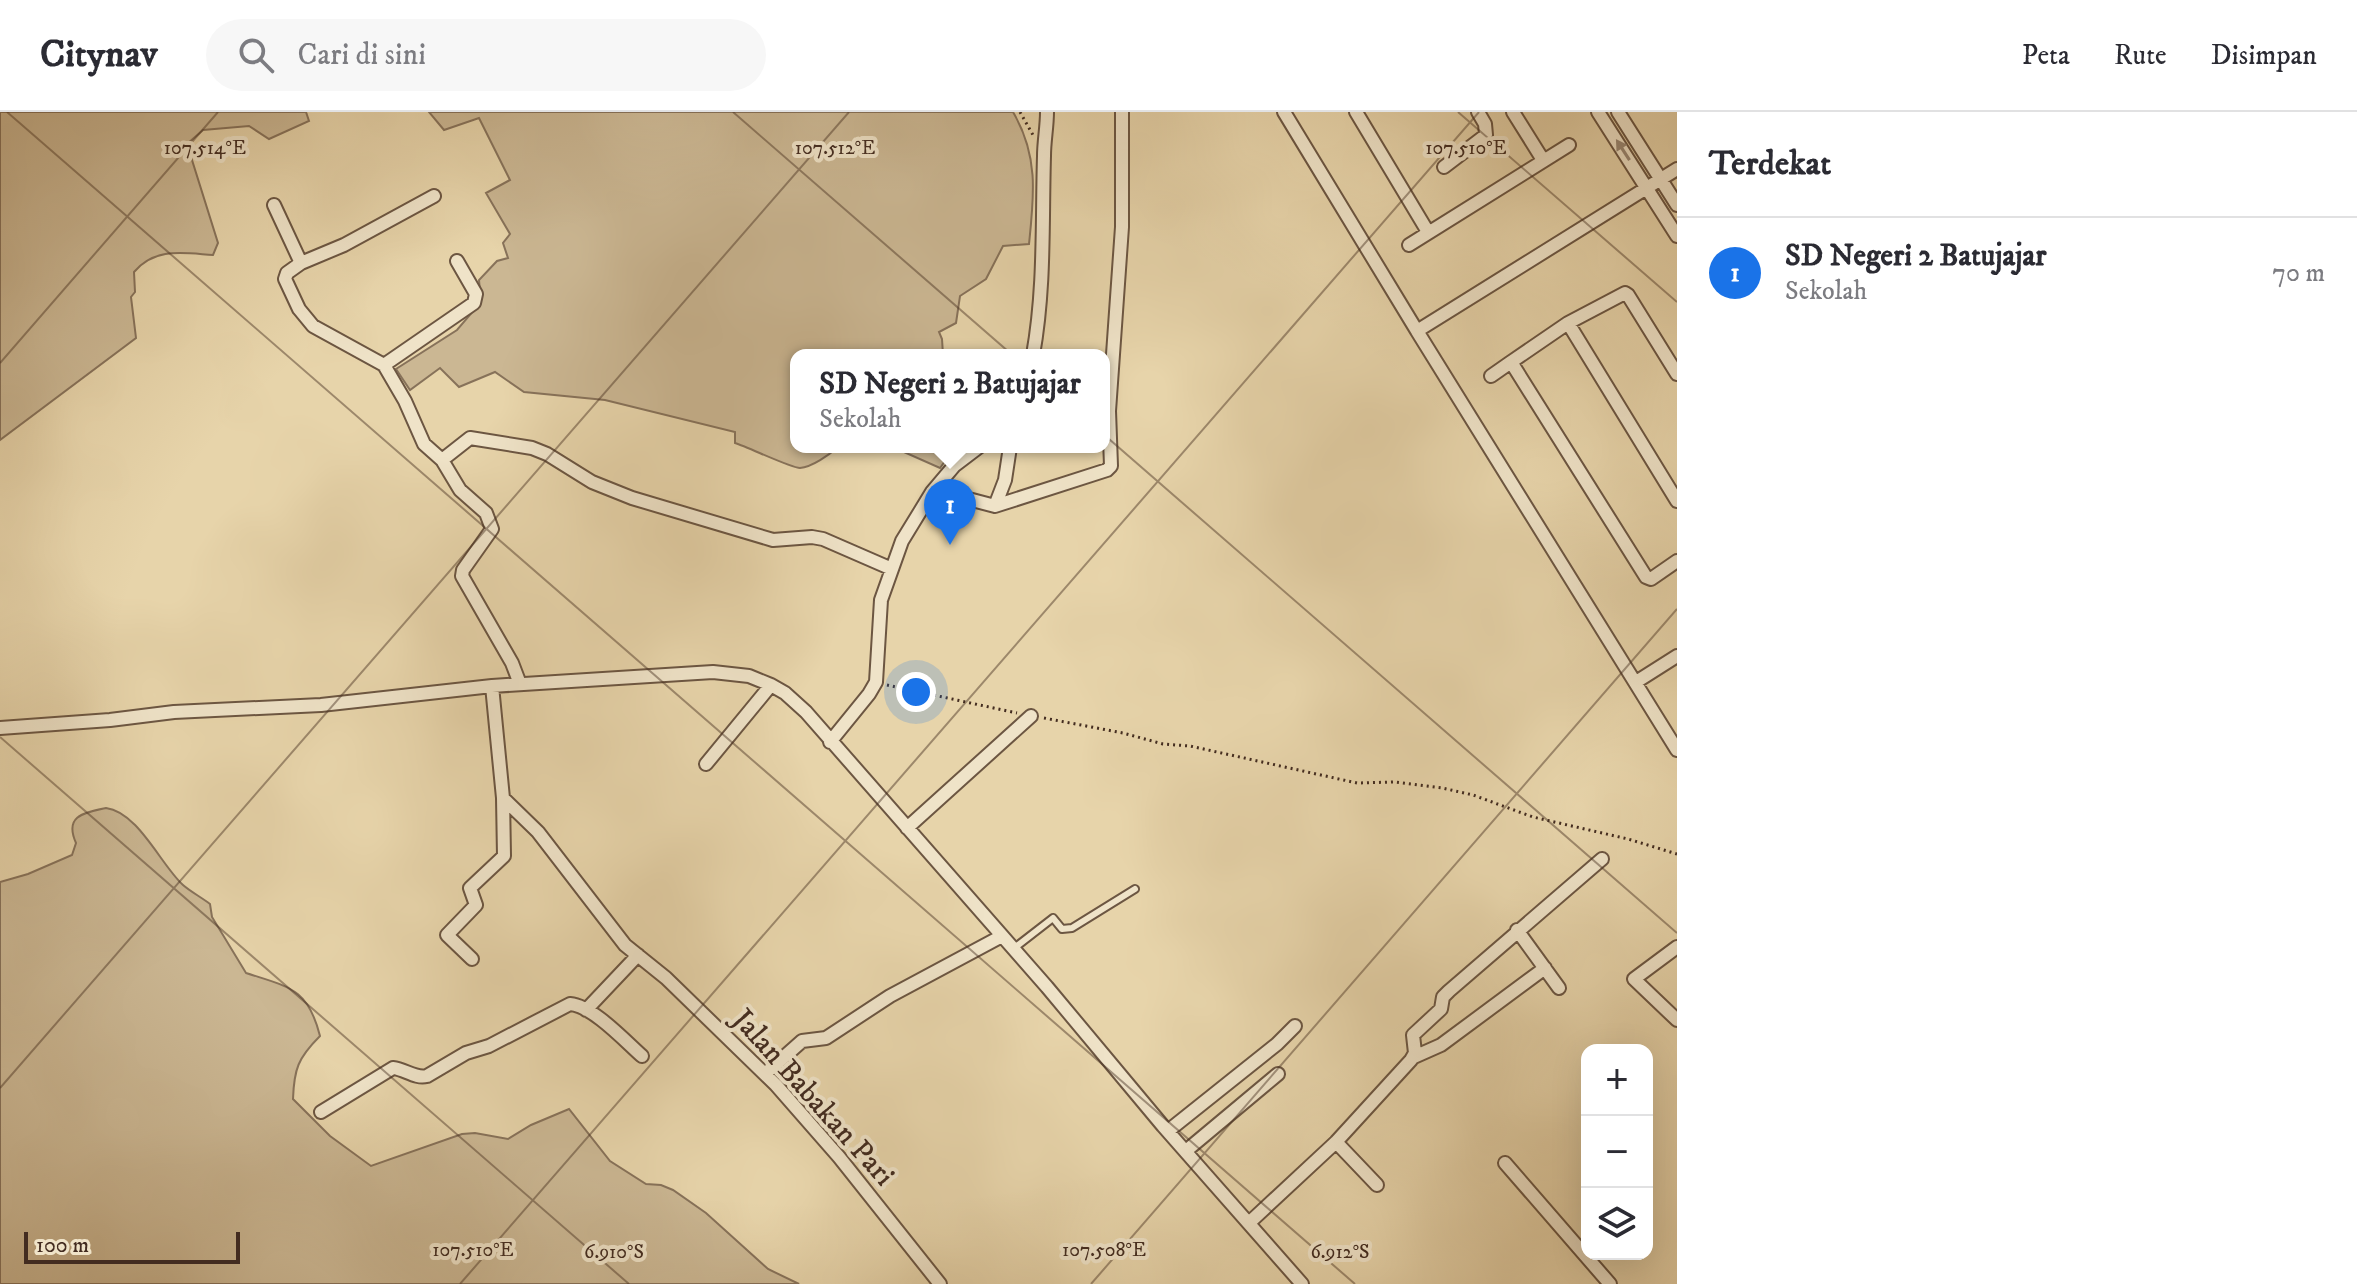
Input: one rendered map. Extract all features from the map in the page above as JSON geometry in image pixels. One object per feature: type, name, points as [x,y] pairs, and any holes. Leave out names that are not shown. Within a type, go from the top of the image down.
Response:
[{"type":"street","points":[[1034,349],[1044,264],[1047,112]]},
{"type":"street","points":[[1110,397],[1122,227],[1122,112]]},
{"type":"street","points":[[1284,112],[1677,750]]},
{"type":"street","points":[[1356,112],[1428,232]]},
{"type":"street","points":[[1444,167],[1486,135],[1485,124],[1478,112]]},
{"type":"street","points":[[1513,112],[1543,160]]},
{"type":"street","points":[[1598,112],[1677,236]]},
{"type":"street","points":[[1618,112],[1677,205]]},
{"type":"street","points":[[1409,245],[1569,145]]},
{"type":"street","points":[[1417,331],[1677,169]]},
{"type":"street","points":[[434,196],[344,245],[301,263],[287,273],[285,279],[307,321],[384,365],[405,401],[421,438],[442,460],[460,490],[486,513],[492,529],[462,576],[512,663],[520,684]]},
{"type":"street","points":[[274,205],[301,263]]},
{"type":"street","points":[[384,365],[474,303],[476,294],[457,261]]},
{"type":"street","points":[[1491,376],[1568,323],[1625,293],[1677,374]]},
{"type":"street","points":[[1568,323],[1677,501]]},
{"type":"street","points":[[1511,362],[1646,577],[1651,579],[1677,561]]},
{"type":"street","points":[[442,460],[470,438],[532,448],[592,482],[632,498],[773,540],[823,539],[892,569]]},
{"type":"street","points":[[937,486],[957,496],[995,506],[1107,470],[1111,466],[1110,438]]},
{"type":"street","points":[[830,742],[876,682],[881,600],[902,541],[937,486],[954,466],[971,453]]},
{"type":"street","points":[[995,506],[1005,480],[1009,453]]},
{"type":"street","points":[[1636,682],[1677,656]]},
{"type":"street","points":[[0,728],[174,712],[321,705],[492,686],[713,672],[749,676],[771,685],[806,712],[1250,1222],[1294,1281]]},
{"type":"street","points":[[706,764],[771,685]]},
{"type":"street","points":[[472,959],[447,935],[476,905],[470,892],[475,881],[504,856],[503,798],[492,686]]},
{"type":"street","points":[[907,828],[1031,716]]},
{"type":"street","name":"Jalan Babakan Pari","points":[[503,798],[538,832],[625,945],[666,978],[766,1073],[848,1167],[940,1284]]},
{"type":"street","points":[[1414,1057],[1412,1039],[1415,1031],[1441,1009],[1443,997],[1602,859]]},
{"type":"street","points":[[1517,930],[1559,988]]},
{"type":"street","points":[[766,1073],[802,1041],[826,1038],[890,996],[1002,936]]},
{"type":"street","points":[[1677,947],[1634,979],[1677,1020]]},
{"type":"street","points":[[586,1010],[638,955]]},
{"type":"street","points":[[1250,1222],[1336,1142],[1414,1057],[1441,1045],[1545,968]]},
{"type":"street","points":[[321,1112],[393,1068],[422,1078],[562,1007],[577,1004],[642,1056]]},
{"type":"street","points":[[1168,1131],[1277,1044],[1295,1026]]},
{"type":"street","points":[[1187,1150],[1278,1074]]},
{"type":"street","points":[[1336,1142],[1377,1185]]},
{"type":"street","points":[[1505,1163],[1610,1284]]},
{"type":"lane","points":[[1013,949],[1053,918],[1062,929],[1072,928],[1135,889]]},
{"type":"path","points":[[876,682],[1357,783],[1395,782],[1442,788],[1473,795],[1533,817],[1677,854]]},
{"type":"shaded area","points":[[0,112],[306,112],[309,121],[269,139],[249,126],[203,130],[187,144],[218,243],[213,255],[170,253],[142,264],[134,272],[135,292],[131,297],[136,338],[0,440]]},
{"type":"shaded area","points":[[429,112],[1013,112],[1027,144],[1033,176],[1029,244],[1003,246],[986,279],[960,296],[956,323],[939,332],[943,349],[790,349],[790,453],[830,453],[800,468],[735,443],[735,432],[605,400],[524,392],[495,372],[459,387],[440,368],[410,390],[396,369],[457,330],[481,302],[479,280],[497,261],[508,258],[503,243],[510,234],[486,193],[510,180],[479,118],[444,130]]},
{"type":"shaded area","points":[[906,453],[951,453],[940,468]]},
{"type":"shaded area","points":[[106,808],[118,812],[139,829],[183,885],[210,904],[212,917],[246,973],[285,986],[303,999],[320,1036],[299,1064],[293,1099],[330,1136],[371,1166],[462,1134],[508,1139],[531,1125],[569,1109],[610,1161],[646,1184],[673,1190],[706,1213],[768,1269],[799,1284],[0,1284],[0,882],[72,855],[76,843],[72,827],[74,821],[83,814]]},
{"type":"place","name":"SD Negeri 2 Batujajar","points":[[950,545]]}]
